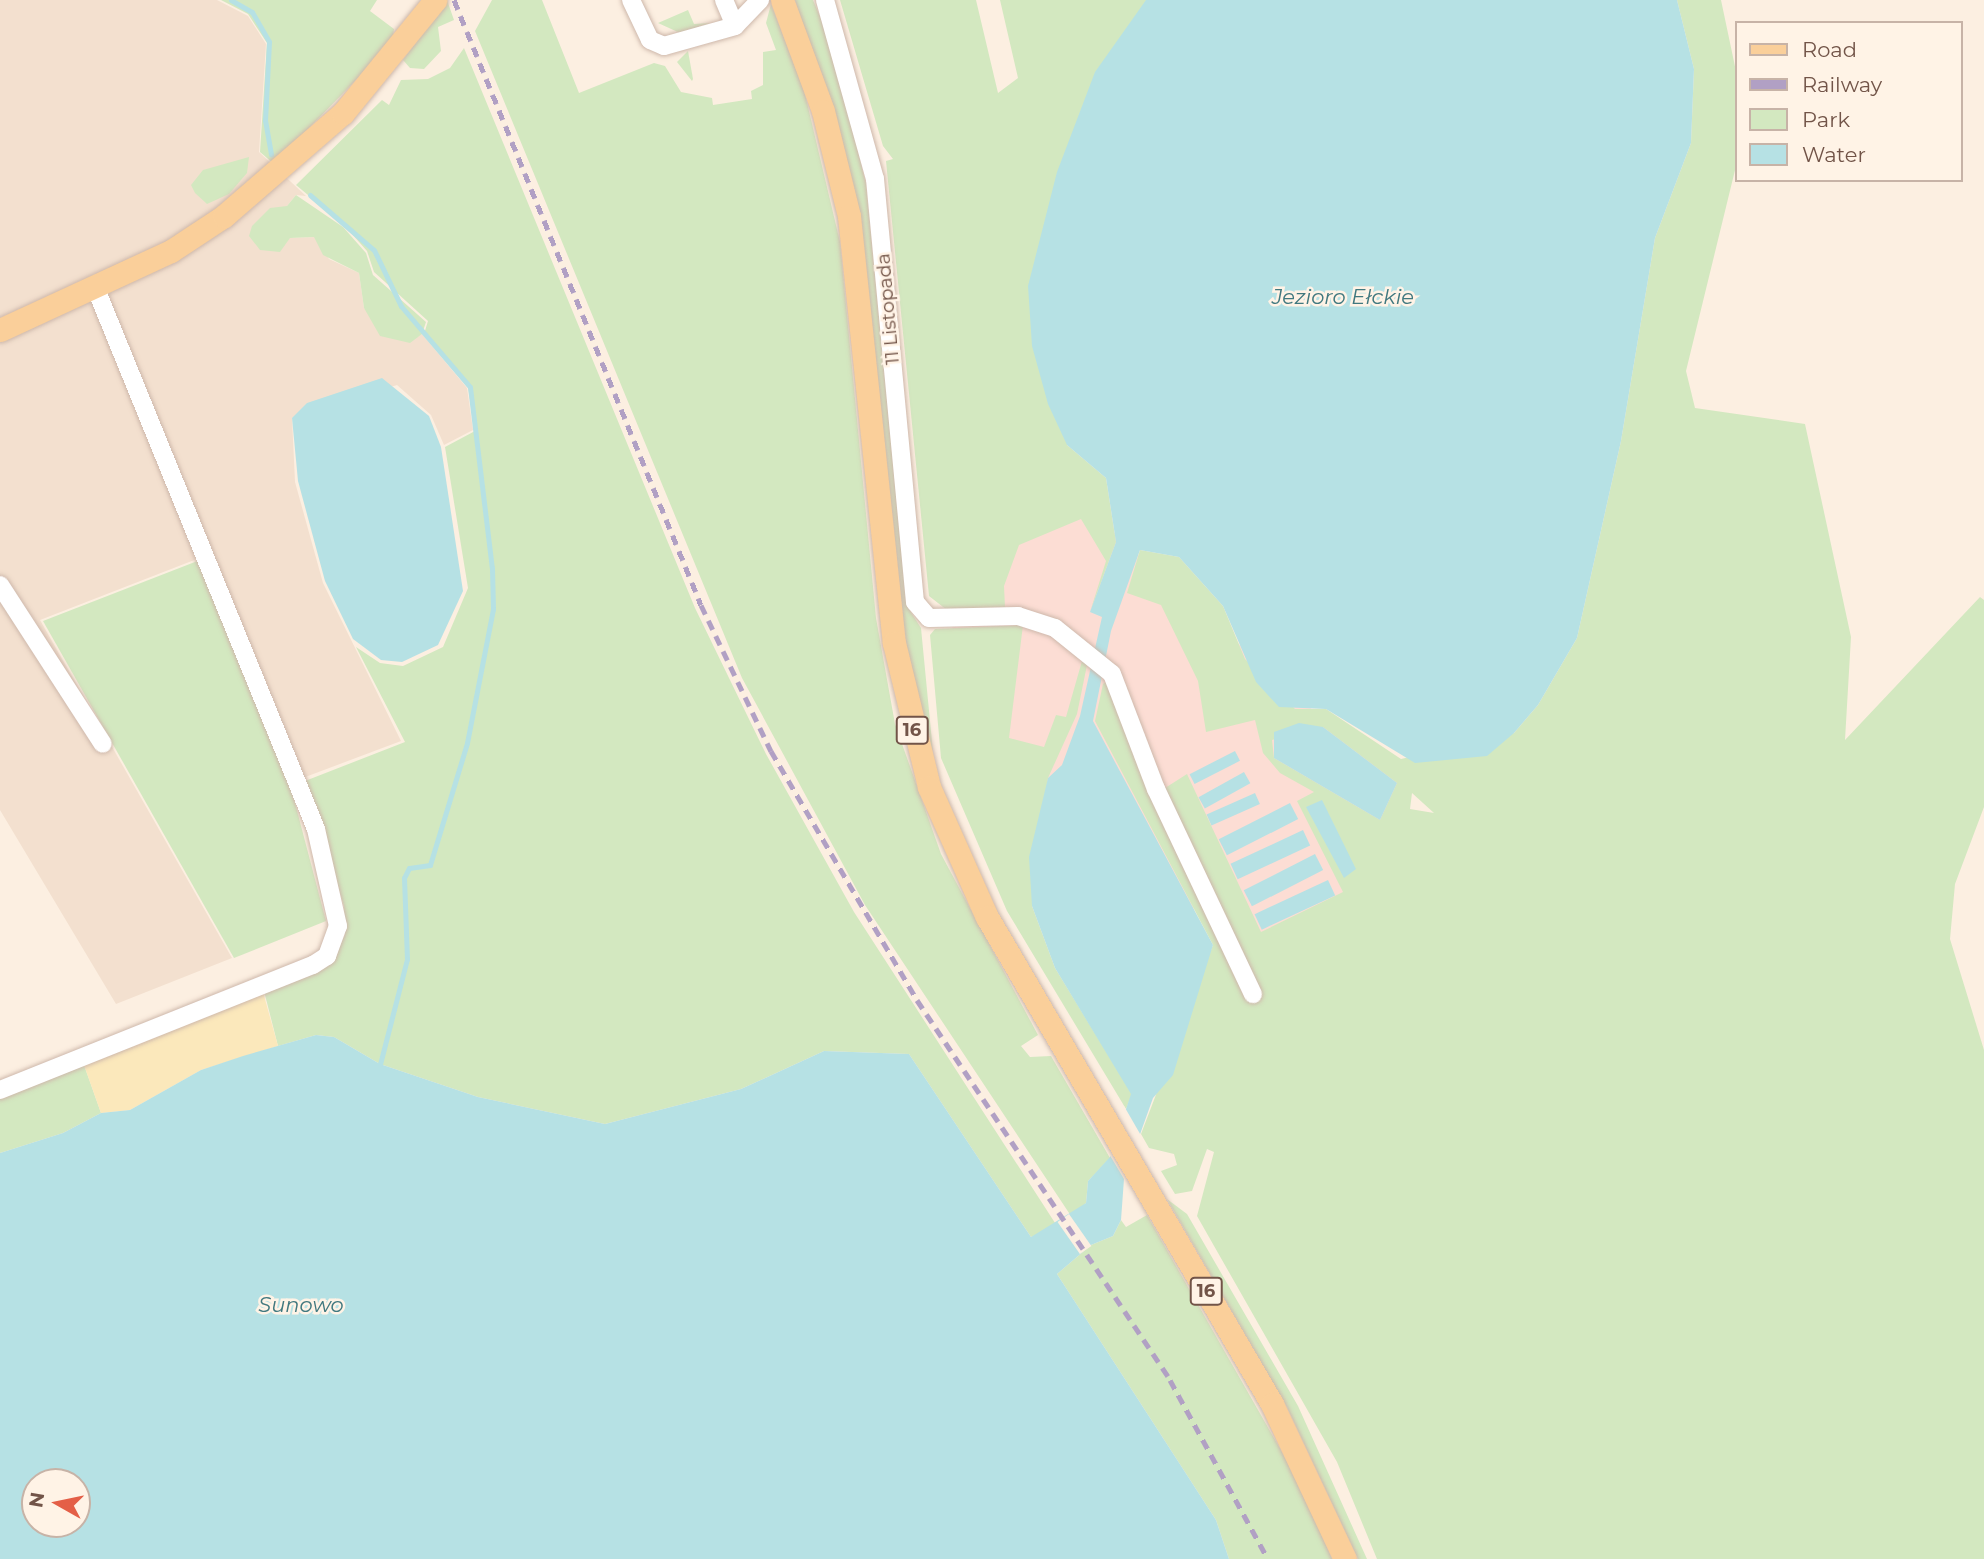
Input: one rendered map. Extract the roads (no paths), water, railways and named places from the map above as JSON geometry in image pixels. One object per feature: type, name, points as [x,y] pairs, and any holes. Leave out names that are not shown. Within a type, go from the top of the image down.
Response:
[{"type":"main road","points":[[0,330],[96,289],[171,251],[286,167],[372,80],[435,0]]},
{"type":"main road","name":"16","points":[[782,0],[823,111],[849,216],[894,643],[916,744],[964,873],[1070,1061],[1272,1404],[1345,1559]]},
{"type":"street","points":[[631,0],[657,44],[735,26],[760,0]]},
{"type":"street","points":[[724,0],[735,26]]},
{"type":"street","name":"11 Listopada","points":[[825,0],[875,179],[915,602],[929,618],[1018,616],[1055,628],[1098,661],[1252,993]]},
{"type":"street","points":[[0,1090],[313,965],[335,942],[338,926],[316,829],[205,547],[96,289]]},
{"type":"street","points":[[0,585],[103,744]]},
{"type":"water","points":[[1146,0],[1677,0],[1694,69],[1691,143],[1655,238],[1621,441],[1577,638],[1538,705],[1514,733],[1487,756],[1415,763],[1326,709],[1279,707],[1256,682],[1223,606],[1179,557],[1140,550],[1111,631],[1093,721],[1213,945],[1173,1075],[1153,1098],[1124,1179],[1121,1220],[1113,1236],[1091,1245],[1057,1274],[1216,1520],[1229,1559],[0,1559],[0,1153],[63,1133],[101,1113],[130,1110],[201,1070],[243,1056],[316,1035],[334,1037],[380,1064],[478,1097],[605,1124],[741,1089],[824,1051],[909,1054],[1031,1237],[1086,1203],[1088,1181],[1110,1157],[1131,1094],[1055,968],[1032,906],[1029,857],[1048,778],[1062,765],[1080,716],[1102,617],[1090,612],[1116,542],[1106,478],[1067,445],[1048,404],[1032,346],[1028,286],[1057,172],[1095,72]]},
{"type":"water","points":[[382,378],[429,416],[441,447],[463,591],[438,645],[402,662],[381,660],[353,639],[325,581],[298,481],[292,418],[307,403]]},
{"type":"water","points":[[1299,723],[1323,727],[1397,783],[1380,820],[1274,758],[1274,732]]},
{"type":"water","points":[[1235,751],[1240,761],[1195,784],[1190,774]]},
{"type":"water","points":[[1244,772],[1250,783],[1205,809],[1199,797]]},
{"type":"water","points":[[1255,793],[1260,804],[1211,826],[1207,815]]},
{"type":"water","points":[[1322,800],[1356,869],[1344,878],[1306,807]]},
{"type":"water","points":[[1290,803],[1298,819],[1227,855],[1219,839]]},
{"type":"water","points":[[1303,830],[1310,845],[1238,879],[1230,864]]},
{"type":"water","points":[[1315,854],[1323,870],[1252,906],[1244,890]]},
{"type":"water","points":[[1328,880],[1335,895],[1262,930],[1255,914]]},
{"type":"waterway","points":[[231,0],[252,12],[269,42],[265,120],[271,154]]},
{"type":"waterway","points":[[310,195],[374,250],[401,306],[470,387],[492,568],[493,609],[467,743],[430,865],[409,868],[404,878],[407,959],[380,1064]]},
{"type":"railway","points":[[454,0],[701,605],[771,751],[917,1000],[1170,1380],[1268,1559]]},
{"type":"water label","name":"Jezioro Ełckie","points":[[1343,297]]},
{"type":"water label","name":"Sunowo","points":[[301,1305]]}]
